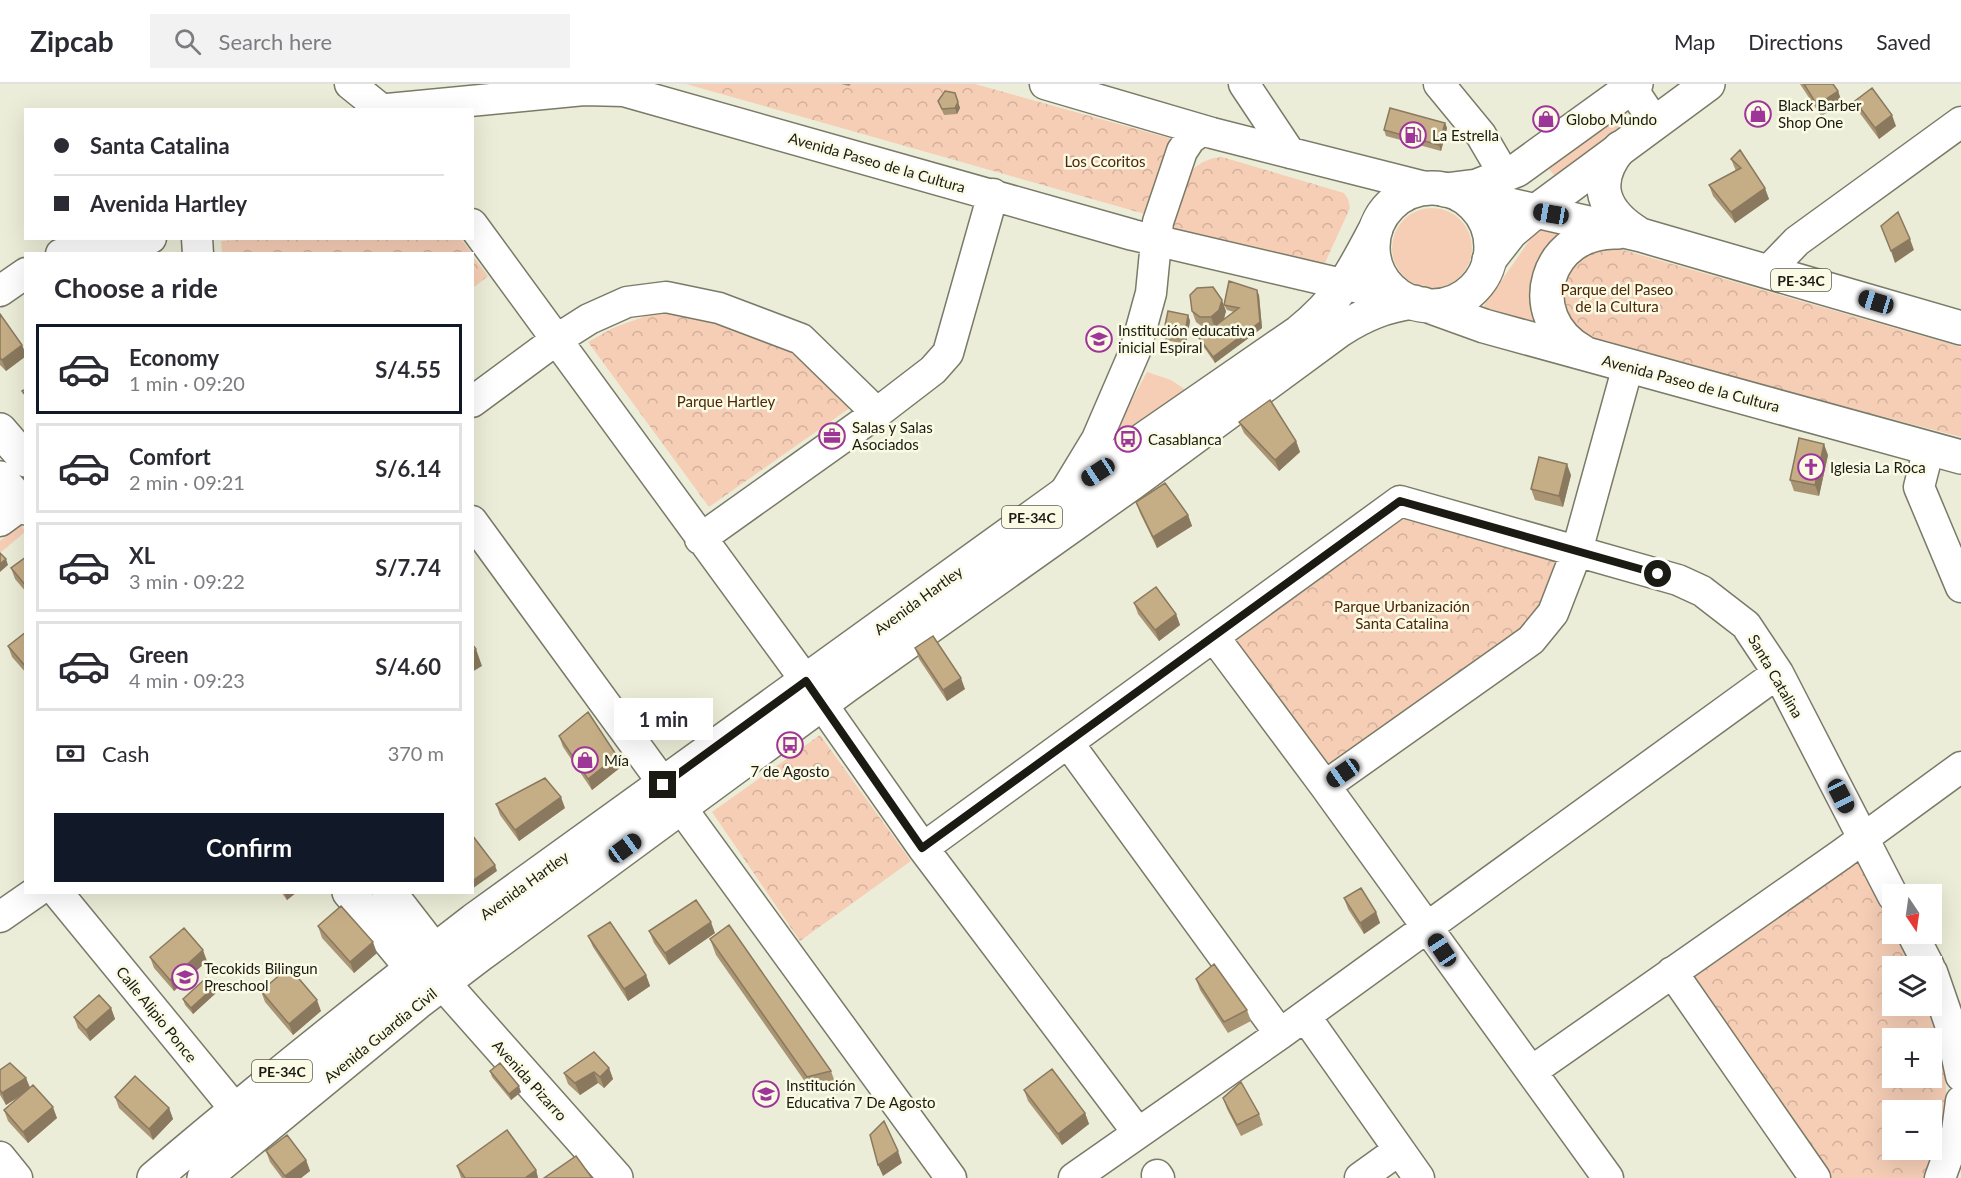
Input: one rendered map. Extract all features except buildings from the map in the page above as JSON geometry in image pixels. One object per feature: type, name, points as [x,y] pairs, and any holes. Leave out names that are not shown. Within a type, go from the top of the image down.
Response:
[{"type":"main road","points":[[1489,260],[1511,231],[1708,84]]},
{"type":"main road","points":[[1442,190],[1477,186],[1505,176],[1632,85]]},
{"type":"main road","points":[[1620,148],[1607,168],[1604,191],[1610,210],[1623,224],[1641,235]]},
{"type":"main road","points":[[1442,190],[1471,202],[1485,221],[1491,240],[1489,260]]},
{"type":"main road","name":"PE-34C","points":[[1376,228],[1384,213],[1395,201],[1410,192],[1442,190],[1641,235],[1769,270],[1961,328]]},
{"type":"main road","points":[[1376,228],[1373,252],[1379,272],[1389,287],[1414,302]]},
{"type":"main road","name":"Avenida Hartley","points":[[813,693],[1063,495],[1299,332],[1320,315],[1346,285],[1376,228]]},
{"type":"main road","points":[[1588,355],[1572,346],[1558,332],[1550,315],[1546,297],[1549,278],[1563,253],[1586,236],[1604,231],[1641,235]]},
{"type":"main road","name":"PE-34C","points":[[1414,302],[1450,302],[1468,293],[1481,278],[1489,260]]},
{"type":"main road","name":"Avenida Hartley","points":[[423,959],[672,796],[813,693],[1340,330],[1364,315],[1389,306],[1414,302]]},
{"type":"main road","name":"Avenida Paseo de la Cultura","points":[[1414,302],[1484,326],[1961,457]]},
{"type":"main road","points":[[0,430],[24,458]]},
{"type":"main road","points":[[0,478],[18,509]]},
{"type":"main road","name":"Avenida Hartley","points":[[443,983],[672,796]]},
{"type":"main road","name":"Avenida Pizarro","points":[[351,894],[423,959],[616,1178]]},
{"type":"main road","name":"Avenida Pizarro","points":[[390,894],[423,959]]},
{"type":"main road","name":"PE-34C","points":[[154,1178],[235,1109],[423,959]]},
{"type":"main road","name":"Avenida Guardia Civil","points":[[204,1178],[443,983]]},
{"type":"street","name":"Avenida Paseo de la Cultura","points":[[350,84],[378,108]]},
{"type":"street","points":[[1244,84],[1290,153]]},
{"type":"street","points":[[1439,84],[1481,135],[1505,176]]},
{"type":"street","points":[[1051,85],[1202,130],[1442,190]]},
{"type":"street","points":[[1632,85],[1655,123]]},
{"type":"street","name":"Avenida Paseo de la Cultura","points":[[390,108],[584,90],[624,91],[1157,242],[1414,302]]},
{"type":"street","points":[[1769,270],[1797,241],[1961,122]]},
{"type":"street","points":[[1063,495],[1097,439],[1135,351],[1151,293],[1158,222],[1182,151],[1202,130]]},
{"type":"street","points":[[700,539],[877,413],[933,370],[948,353],[993,194]]},
{"type":"street","points":[[474,227],[813,693],[922,848],[1138,1132]]},
{"type":"street","points":[[68,252],[87,246],[135,240]]},
{"type":"street","points":[[0,291],[24,274]]},
{"type":"street","points":[[474,401],[556,340],[589,319],[627,302],[666,297],[719,308],[801,339],[877,413]]},
{"type":"street","points":[[1325,786],[1531,640],[1553,613],[1577,551],[1628,366]]},
{"type":"street","points":[[1929,448],[1919,487],[1961,588]]},
{"type":"street","name":"Santa Catalina","points":[[1214,637],[1400,501],[1678,580],[1702,591],[1746,625],[1778,673],[1887,884]]},
{"type":"street","points":[[474,524],[951,1178]]},
{"type":"street","points":[[922,848],[1069,744],[1214,637],[1325,786],[1608,1178]]},
{"type":"street","points":[[1074,1178],[1280,1034],[1778,673]]},
{"type":"street","points":[[1069,744],[1280,1034]]},
{"type":"street","points":[[1532,1071],[1850,848],[1862,836],[1961,767]]},
{"type":"street","points":[[0,917],[33,894]]},
{"type":"street","name":"Calle Alipio Ponce","points":[[59,894],[235,1109],[254,1137]]},
{"type":"street","points":[[1672,972],[1815,1178]]},
{"type":"street","points":[[1942,1001],[1950,1024],[1961,1076]]},
{"type":"street","points":[[1305,1016],[1419,1178]]},
{"type":"street","points":[[1940,1178],[1957,1131],[1961,1101]]},
{"type":"street","points":[[1360,1178],[1399,1150]]},
{"type":"street","points":[[0,1157],[17,1178]]},
{"type":"green space","name":"Los Ccoritos","points":[[686,84],[975,84],[1169,138],[1172,152],[1145,214]]},
{"type":"green space","points":[[1617,112],[1626,113],[1633,124],[1558,180],[1544,163]]},
{"type":"green space","name":"Los Ccoritos","points":[[1222,157],[1344,193],[1350,208],[1324,265],[1176,231],[1171,227],[1181,191],[1190,172],[1208,160]]},
{"type":"green space","points":[[1424,208],[1440,208],[1461,219],[1472,240],[1472,256],[1461,277],[1440,288],[1424,288],[1410,282],[1398,270],[1392,256],[1392,240],[1398,226],[1410,214]]},
{"type":"green space","points":[[1538,228],[1563,235],[1540,324],[1536,325],[1483,307]]},
{"type":"green space","points":[[462,240],[471,252],[222,252],[221,241]]},
{"type":"green space","name":"Parque del Paseo de la Cultura","points":[[1601,248],[1620,249],[1961,347],[1961,437],[1594,341],[1572,327],[1562,304],[1563,280],[1577,258]]},
{"type":"green space","points":[[474,258],[488,276],[474,287]]},
{"type":"green space","name":"Parque Hartley","points":[[662,310],[720,318],[782,343],[819,367],[854,405],[709,507],[588,342],[613,328]]},
{"type":"green space","points":[[1147,372],[1171,380],[1189,392],[1114,446],[1110,440]]},
{"type":"green space","name":"Parque Urbanización Santa Catalina","points":[[1396,515],[1555,557],[1562,564],[1538,615],[1496,650],[1331,767],[1322,763],[1237,647],[1235,639]]},
{"type":"green space","points":[[21,524],[24,533],[0,553],[0,541]]},
{"type":"green space","points":[[820,735],[911,861],[800,941],[712,812]]},
{"type":"green space","points":[[1864,860],[1882,898],[1882,944],[1903,944],[1909,956],[1882,956],[1882,1016],[1932,1016],[1936,1028],[1882,1028],[1882,1088],[1942,1088],[1942,1058],[1946,1092],[1942,1136],[1942,1100],[1882,1100],[1882,1160],[1936,1160],[1930,1178],[1830,1178],[1693,983],[1690,971],[1845,861]]},
{"type":"place","name":"Black Barber Shop One","points":[[1758,114]]},
{"type":"place","name":"Globo Mundo","points":[[1546,119]]},
{"type":"place","name":"La Estrella","points":[[1413,135]]},
{"type":"place","name":"Institución educativa inicial Espiral","points":[[1099,339]]},
{"type":"place","name":"Salas y Salas Asociados","points":[[832,436]]},
{"type":"place","name":"Casablanca","points":[[1128,439]]},
{"type":"place","name":"Iglesia La Roca","points":[[1811,467]]},
{"type":"place","name":"7 de Agosto","points":[[790,745]]},
{"type":"place","name":"Mía","points":[[585,760]]},
{"type":"place","name":"Tecokids Bilingun Preschool","points":[[185,977]]},
{"type":"place","name":"Institución Educativa 7 De Agosto","points":[[766,1094]]},
{"type":"route","points":[[663,785],[806,681],[828,716],[922,848],[1069,744],[1400,501],[1658,574]]}]
